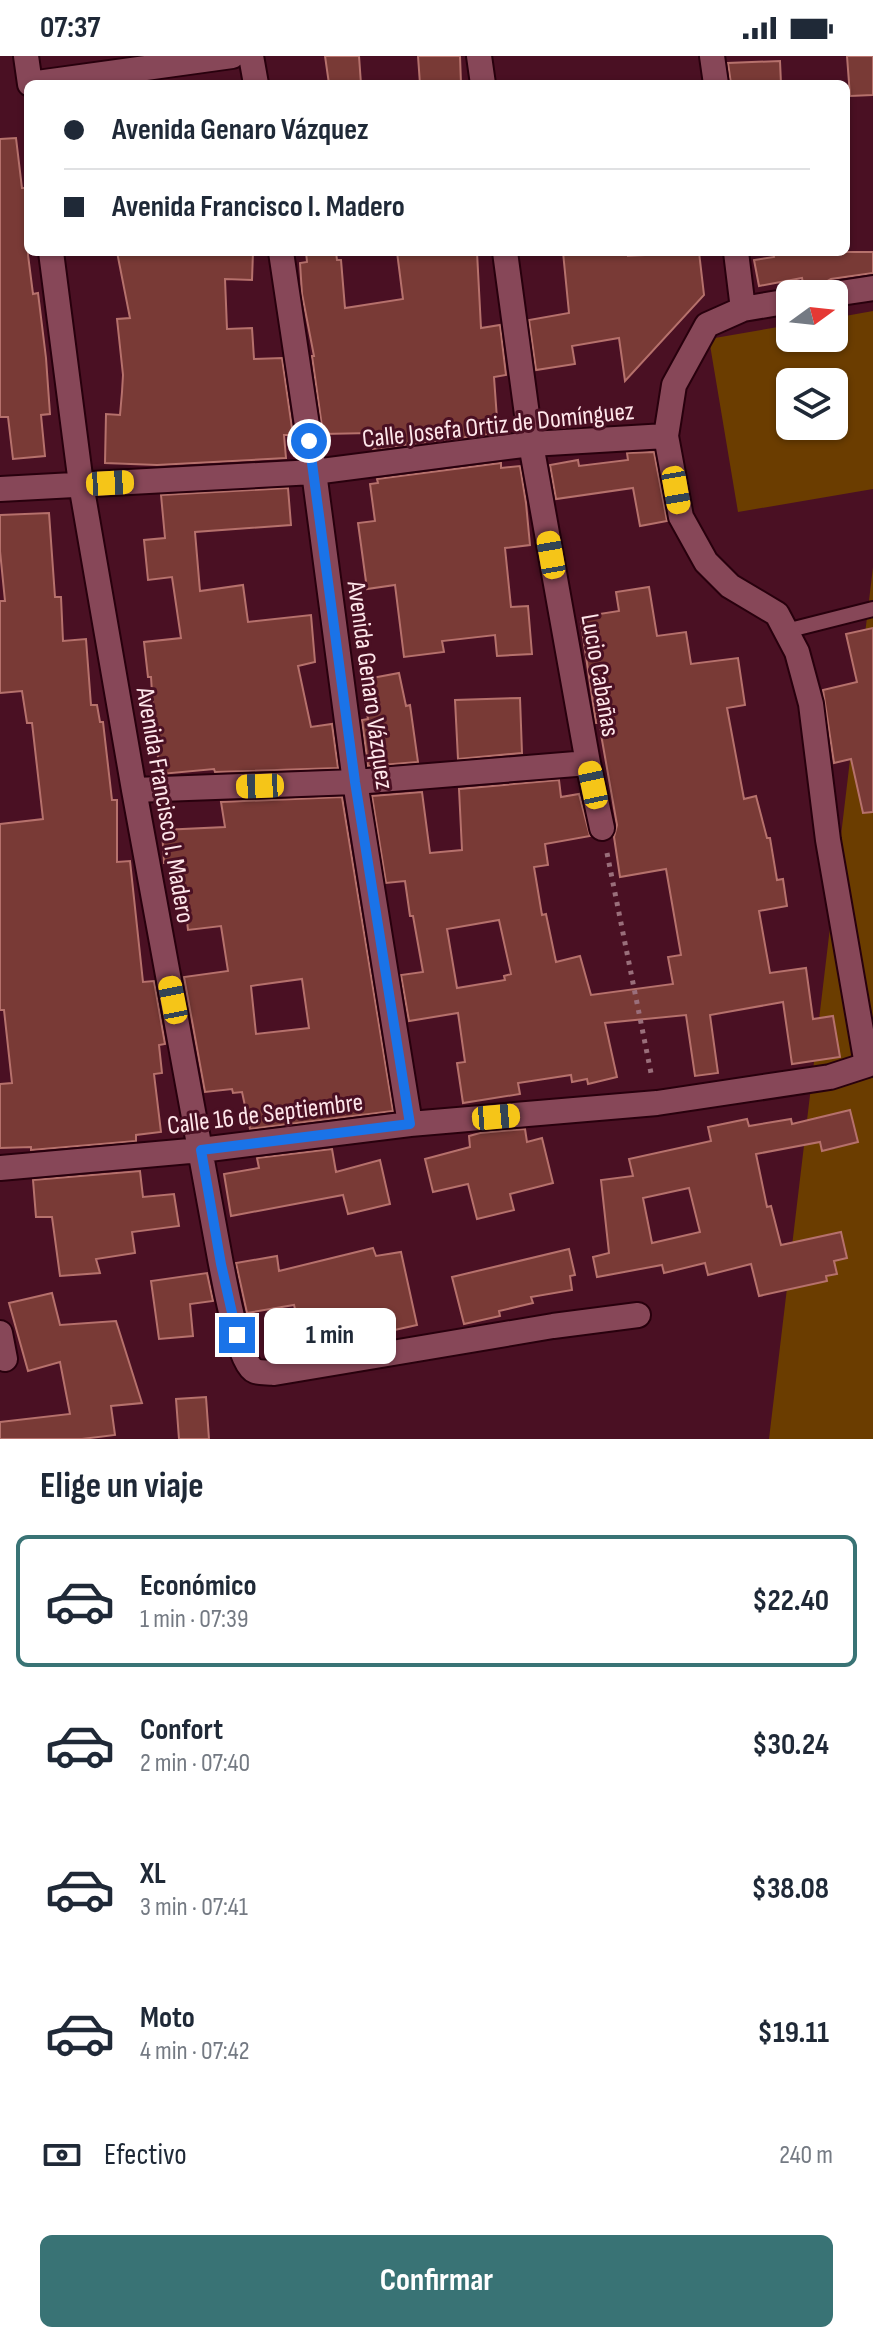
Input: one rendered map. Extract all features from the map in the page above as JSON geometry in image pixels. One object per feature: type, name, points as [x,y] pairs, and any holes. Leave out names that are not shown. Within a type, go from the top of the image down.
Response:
[{"type":"street","points":[[26,56],[29,80]]},
{"type":"street","points":[[59,80],[232,56]]},
{"type":"street","points":[[251,56],[255,80]]},
{"type":"street","points":[[479,56],[482,80]]},
{"type":"street","points":[[712,56],[715,80]]},
{"type":"street","name":"Avenida Francisco I. Madero","points":[[52,256],[81,484],[134,790],[221,1264],[247,1364],[255,1371],[274,1373],[553,1326],[638,1315]]},
{"type":"street","name":"Avenida Genaro Vázquez","points":[[282,256],[355,782],[410,1124]]},
{"type":"street","name":"Lucio Cabañas","points":[[506,256],[531,444],[602,828]]},
{"type":"street","points":[[736,256],[743,309]]},
{"type":"street","points":[[848,292],[873,288]]},
{"type":"street","points":[[776,303],[743,309],[707,325],[674,385],[666,436],[681,517],[706,562],[730,586],[777,614],[786,631]]},
{"type":"street","name":"Calle Josefa Ortiz de Domínguez","points":[[0,489],[314,472],[531,444],[666,436]]},
{"type":"street","name":"Calle 16 de Septiembre","points":[[0,1168],[201,1150],[410,1124],[657,1103],[830,1077],[867,1065],[828,840],[811,704],[797,652],[786,631]]},
{"type":"street","points":[[134,790],[355,782],[588,763]]},
{"type":"street","points":[[0,1333],[5,1359]]},
{"type":"lane","points":[[786,631],[873,609]]},
{"type":"path","points":[[602,828],[657,1103]]},
{"type":"shaded area","points":[[873,311],[873,489],[738,512],[709,339],[776,327],[776,352],[848,352],[848,315]]},
{"type":"shaded area","points":[[873,567],[873,1439],[769,1439]]},
{"type":"building","points":[[325,56],[359,56],[361,80],[328,80]]},
{"type":"building","points":[[418,56],[460,56],[461,80],[420,80]]},
{"type":"building","points":[[847,56],[873,56],[873,95],[850,96]]},
{"type":"building","points":[[780,61],[781,80],[730,80],[728,63]]},
{"type":"building","points":[[16,138],[24,188],[24,256],[28,256],[33,294],[38,293],[50,414],[41,415],[45,456],[13,459],[8,417],[0,417],[0,139]]},
{"type":"building","points":[[850,252],[873,252],[873,273],[829,280],[776,280],[776,283],[759,286],[754,260],[774,256],[850,256]]},
{"type":"building","points":[[118,256],[253,256],[252,280],[225,279],[227,329],[252,328],[254,359],[282,358],[293,435],[284,435],[286,458],[157,465],[105,463],[106,414],[120,415],[122,392],[117,319],[130,318]]},
{"type":"building","points":[[306,256],[336,256],[337,260],[341,260],[345,308],[403,299],[398,256],[477,256],[481,328],[500,325],[506,375],[494,377],[498,433],[373,449],[370,433],[323,434],[314,356],[302,294],[300,263],[307,262]]},
{"type":"building","points":[[563,256],[699,256],[704,295],[625,381],[619,338],[572,346],[575,364],[536,370],[529,320],[569,313]]},
{"type":"building","points":[[654,452],[667,521],[640,526],[633,488],[556,499],[550,465],[578,460],[579,466],[628,460],[627,453]]},
{"type":"building","points":[[501,463],[501,468],[520,466],[530,545],[505,548],[511,607],[528,606],[532,654],[497,656],[495,635],[442,641],[444,652],[404,657],[395,585],[367,589],[358,523],[375,521],[370,484],[378,483],[377,479]]},
{"type":"building","points":[[288,488],[291,525],[195,532],[200,591],[243,585],[248,622],[311,615],[315,662],[298,666],[311,727],[332,724],[338,768],[215,772],[214,769],[161,774],[155,740],[151,677],[148,677],[144,642],[181,638],[172,577],[148,580],[144,540],[165,538],[161,495]]},
{"type":"building","points":[[49,513],[55,597],[61,597],[63,641],[86,639],[91,705],[97,705],[100,722],[103,722],[112,800],[117,800],[117,862],[130,861],[143,982],[154,981],[165,1044],[159,1045],[162,1073],[154,1074],[161,1132],[136,1135],[136,1141],[31,1150],[31,1147],[0,1148],[0,1084],[12,1083],[4,1010],[0,1010],[0,824],[43,819],[32,723],[27,723],[22,691],[0,693],[0,601],[5,601],[0,515]]},
{"type":"building","points":[[649,587],[657,636],[686,632],[691,664],[738,658],[745,705],[727,708],[744,799],[756,796],[767,838],[770,838],[777,880],[783,879],[787,906],[759,911],[770,973],[806,968],[813,1019],[833,1016],[840,1057],[792,1064],[783,1002],[710,1015],[718,1073],[695,1076],[686,1015],[605,1023],[617,1077],[588,1084],[587,1079],[572,1082],[571,1075],[518,1083],[520,1094],[463,1103],[457,1063],[465,1062],[458,1013],[409,1021],[401,975],[423,972],[405,881],[386,883],[372,796],[422,792],[430,853],[462,850],[459,789],[559,780],[561,797],[579,794],[590,836],[545,844],[548,865],[534,867],[542,915],[546,914],[556,962],[580,956],[591,995],[673,984],[668,957],[681,955],[666,869],[620,877],[614,837],[617,825],[599,723],[596,723],[580,617],[619,611],[616,592]],"holes":[[[499,920],[511,974],[504,976],[505,980],[457,988],[447,929]]]},
{"type":"building","points":[[873,628],[873,812],[863,813],[851,759],[834,763],[823,690],[857,682],[846,634]]},
{"type":"building","points":[[399,673],[406,706],[410,705],[418,762],[368,766],[362,720],[368,719],[361,680]]},
{"type":"building","points":[[520,698],[522,753],[458,759],[455,700]]},
{"type":"building","points":[[342,797],[393,1111],[250,1129],[242,1092],[233,1093],[232,1089],[205,1092],[184,977],[228,971],[221,926],[188,930],[180,861],[164,863],[162,830],[225,827],[221,802]],"holes":[[[302,979],[309,1028],[256,1034],[251,986]]]},
{"type":"building","points":[[850,1110],[858,1142],[822,1151],[820,1142],[756,1154],[767,1207],[771,1206],[781,1245],[841,1232],[847,1258],[834,1261],[837,1274],[826,1276],[827,1281],[759,1296],[751,1264],[708,1275],[705,1263],[664,1273],[662,1265],[597,1277],[593,1257],[609,1253],[601,1180],[633,1176],[629,1159],[711,1141],[708,1127],[747,1119],[749,1126],[791,1119],[792,1124]],"holes":[[[689,1188],[700,1232],[652,1243],[643,1198]]]},
{"type":"building","points":[[525,1129],[527,1142],[542,1138],[553,1183],[510,1194],[514,1210],[477,1219],[468,1184],[433,1192],[425,1159],[470,1147],[469,1136]]},
{"type":"building","points":[[332,1149],[336,1172],[380,1160],[390,1204],[348,1214],[343,1195],[231,1216],[224,1174],[259,1168],[257,1158]]},
{"type":"building","points":[[140,1171],[143,1197],[174,1194],[179,1226],[132,1232],[135,1253],[96,1259],[100,1273],[60,1276],[52,1217],[36,1217],[33,1180]]},
{"type":"building","points":[[373,1248],[376,1256],[401,1252],[417,1325],[390,1331],[389,1327],[356,1336],[355,1332],[304,1345],[294,1305],[247,1313],[236,1263],[277,1256],[279,1271]]},
{"type":"building","points":[[569,1249],[575,1275],[570,1276],[572,1290],[531,1297],[533,1303],[499,1311],[500,1316],[464,1324],[452,1277]]},
{"type":"building","points":[[207,1273],[213,1301],[190,1304],[193,1336],[159,1339],[151,1281]]},
{"type":"building","points":[[52,1293],[60,1325],[116,1321],[142,1403],[111,1406],[115,1435],[82,1439],[0,1439],[0,1422],[70,1414],[60,1362],[28,1371],[9,1303]]},
{"type":"building","points":[[206,1397],[209,1439],[179,1439],[176,1399]]},
{"type":"route","points":[[237,1335],[201,1150],[410,1124],[355,782],[309,441]]}]
